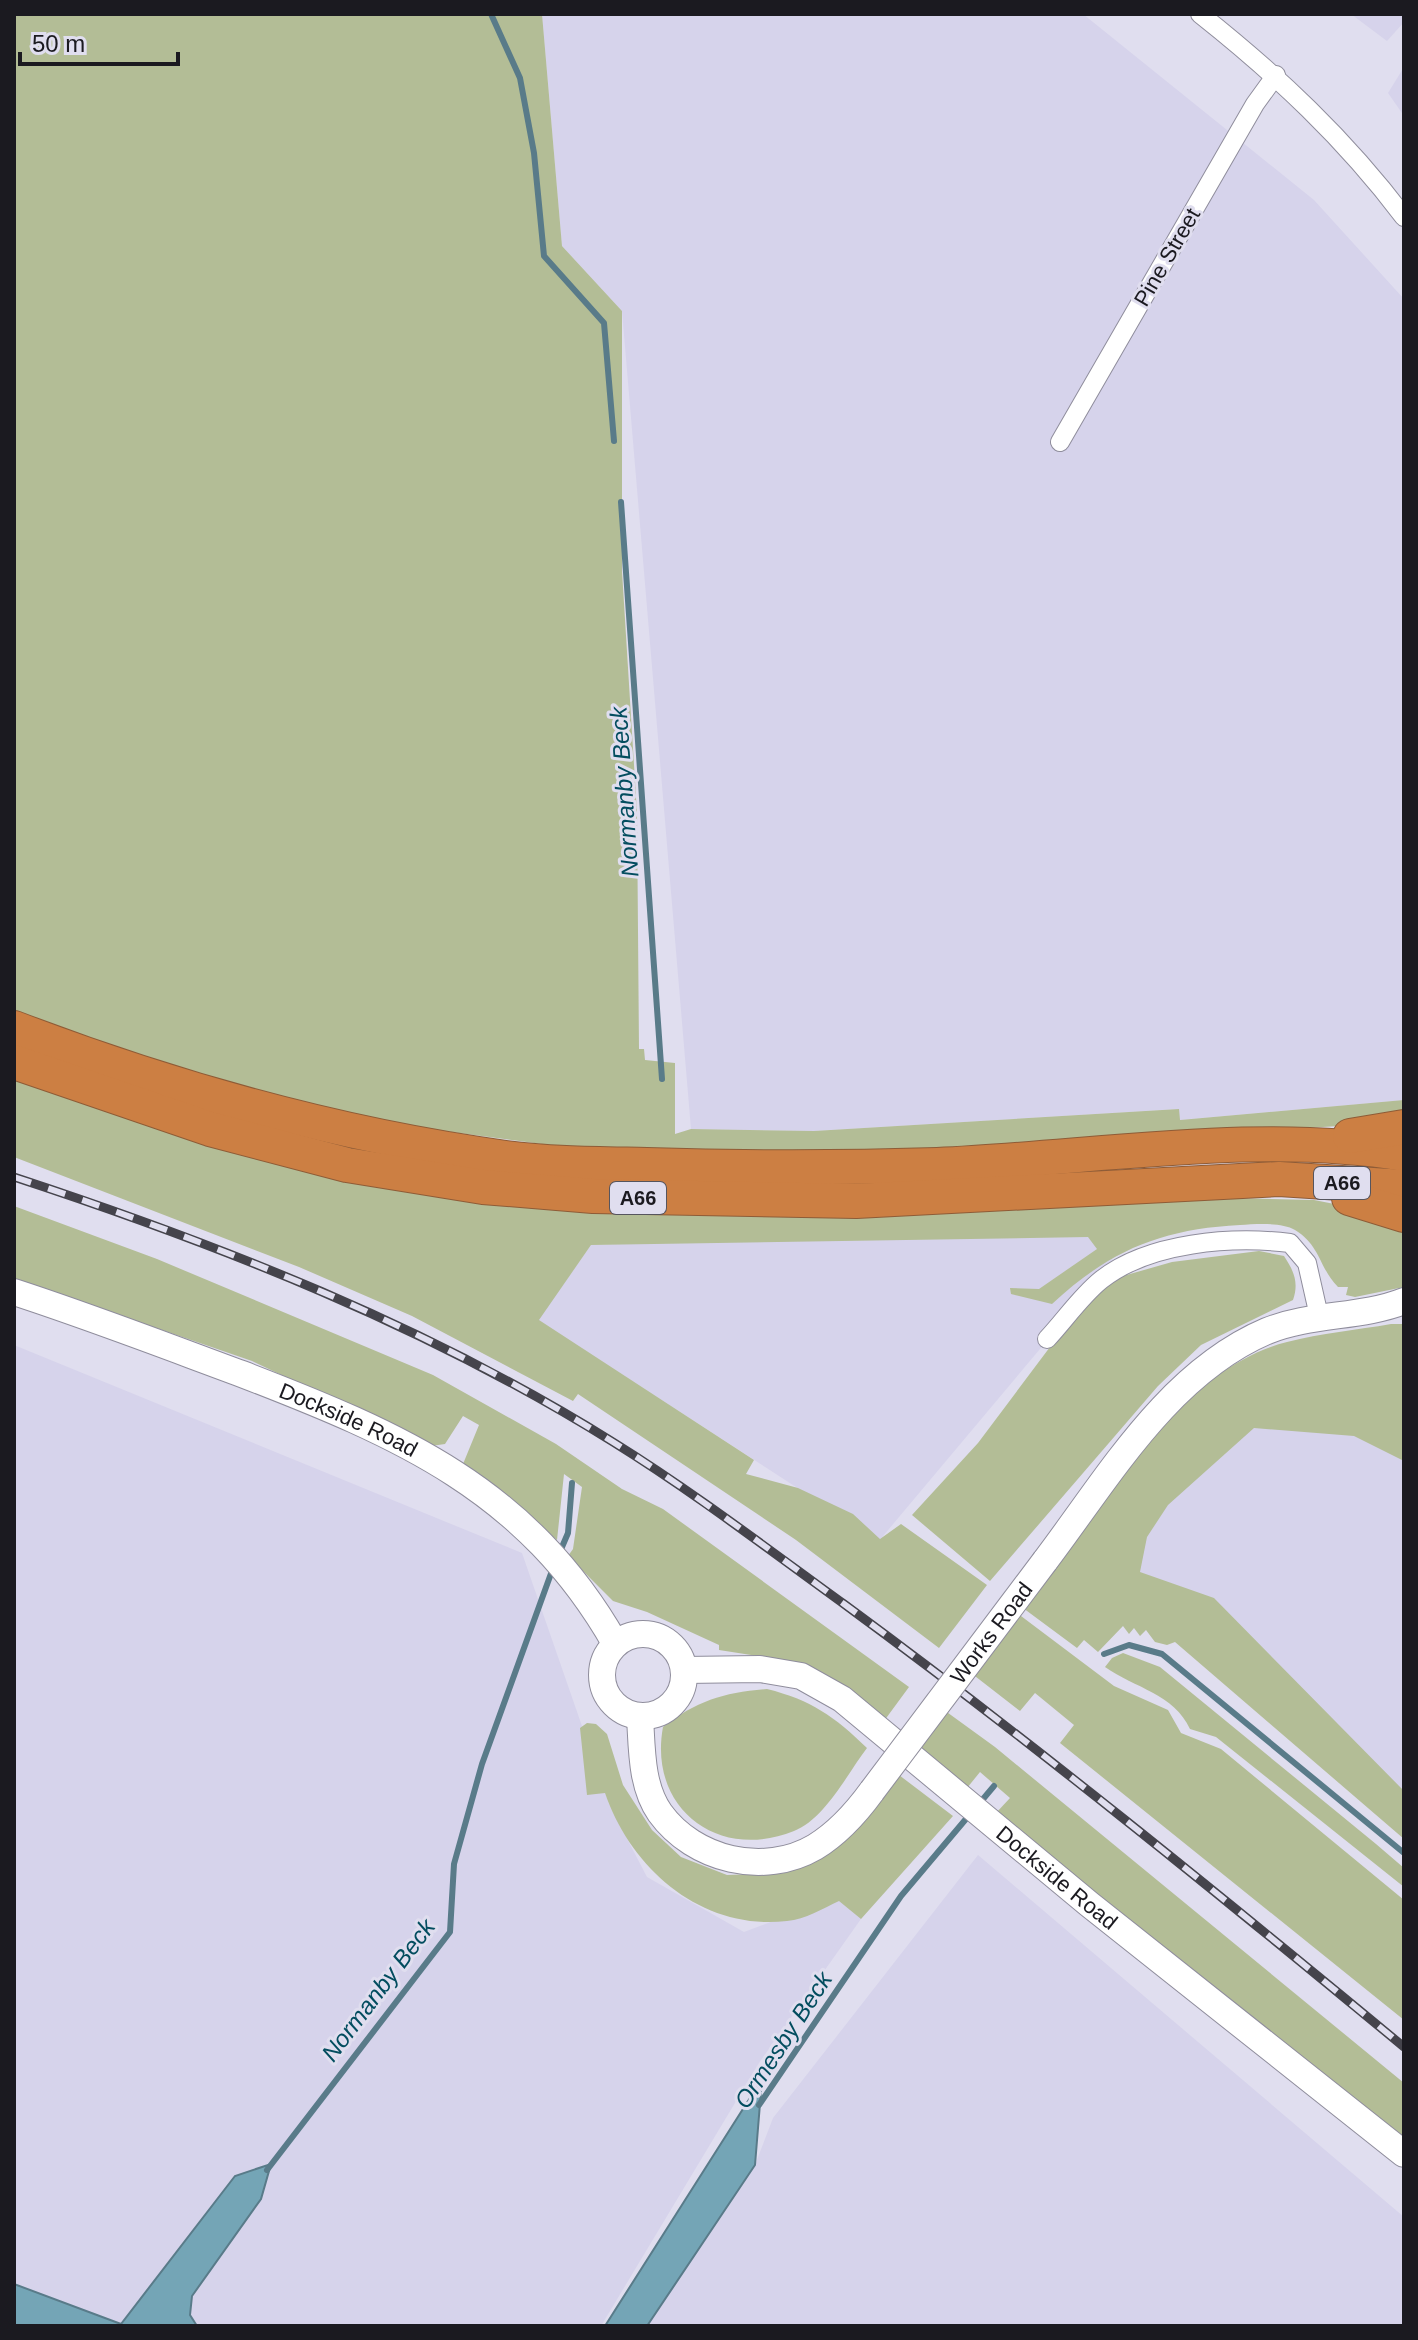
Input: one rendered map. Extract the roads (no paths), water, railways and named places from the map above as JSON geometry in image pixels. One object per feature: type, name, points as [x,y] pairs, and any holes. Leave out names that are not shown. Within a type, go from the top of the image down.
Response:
[{"type":"highway","name":"A66","points":[[14,1028],[151,1078],[258,1110],[371,1136],[509,1159],[734,1168],[874,1167],[1294,1146],[1404,1127]]},
{"type":"highway","name":"A66","points":[[14,1062],[210,1129],[347,1165],[483,1187],[593,1196],[856,1201],[1279,1179],[1404,1187]]},
{"type":"highway","name":"A66","points":[[1294,1146],[1404,1154]]},
{"type":"highway","name":"A66","points":[[1279,1179],[1404,1215]]},
{"type":"main road","name":"Dockside Road","points":[[14,1292],[102,1321],[397,1438],[440,1462],[497,1502],[524,1527],[597,1611],[615,1643]]},
{"type":"main road","name":"Works Road","points":[[640,1717],[646,1780],[659,1812],[683,1837],[708,1852],[763,1863],[787,1859],[813,1848],[838,1831],[872,1791],[1144,1431],[1194,1378],[1223,1355],[1268,1331],[1319,1316],[1403,1303]]},
{"type":"main road","points":[[648,1634],[664,1639],[677,1650],[684,1670],[678,1698],[665,1711],[640,1717],[622,1712],[604,1694],[602,1663],[615,1643],[629,1635],[648,1634]]},
{"type":"main road","name":"Dockside Road","points":[[684,1670],[760,1669],[801,1676],[842,1699],[1089,1904],[1404,2154]]},
{"type":"street","points":[[1200,14],[1276,75],[1318,114],[1404,217]]},
{"type":"street","name":"Pine Street","points":[[1060,442],[1255,104],[1276,75]]},
{"type":"street","points":[[1047,1339],[1101,1279],[1143,1258],[1188,1244],[1254,1238],[1290,1243],[1307,1263],[1319,1316]]},
{"type":"water","points":[[762,2079],[755,2165],[647,2326],[605,2326]]},
{"type":"water","points":[[271,2164],[261,2199],[192,2296],[190,2315],[197,2326],[14,2326],[14,2284],[121,2324],[235,2176]]},
{"type":"waterway","name":"Normanby Beck","points":[[491,14],[520,78],[534,153],[544,256],[604,323],[614,441]]},
{"type":"waterway","name":"Normanby Beck","points":[[621,502],[662,1079]]},
{"type":"waterway","name":"Normanby Beck","points":[[559,1554],[568,1533],[572,1483]]},
{"type":"waterway","name":"Normanby Beck","points":[[267,2170],[450,1932],[454,1864],[482,1764],[553,1568]]},
{"type":"waterway","name":"Ormesby Beck","points":[[1104,1654],[1129,1645],[1162,1654],[1404,1853]]},
{"type":"waterway","name":"Ormesby Beck","points":[[978,1805],[994,1786]]},
{"type":"waterway","name":"Ormesby Beck","points":[[759,2105],[901,1896],[971,1813]]},
{"type":"railway","points":[[14,1177],[245,1260],[396,1325],[470,1361],[613,1442],[730,1521],[987,1711],[1197,1877],[1404,2047]]}]
